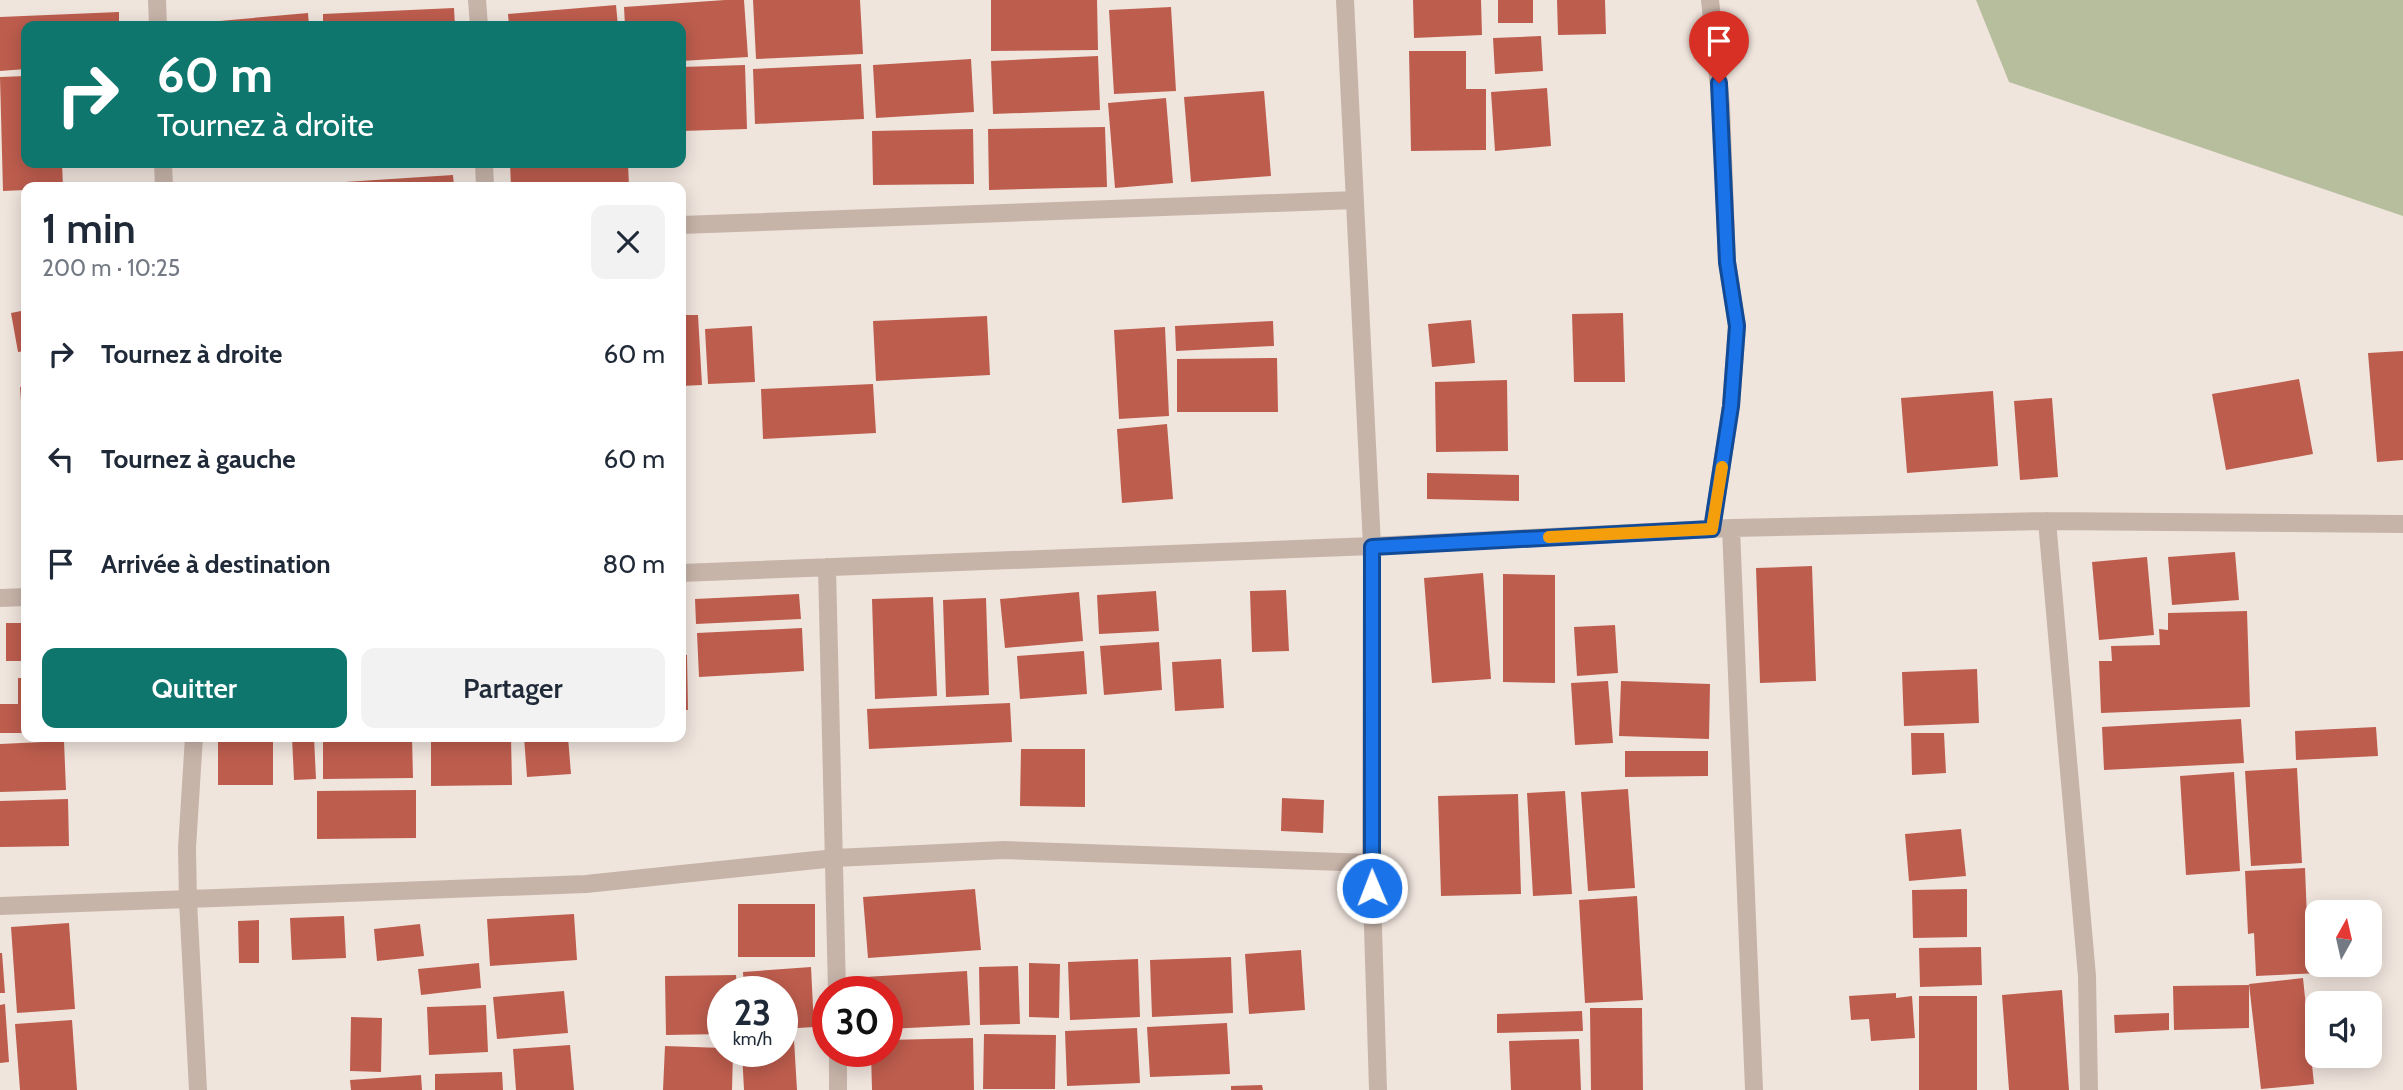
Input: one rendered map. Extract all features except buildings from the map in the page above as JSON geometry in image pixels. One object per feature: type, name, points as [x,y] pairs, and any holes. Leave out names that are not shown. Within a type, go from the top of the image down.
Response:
[{"type":"street","points":[[157,0],[158,21]]},
{"type":"street","points":[[477,0],[479,21]]},
{"type":"street","points":[[1345,0],[1372,547],[1371,863],[1378,1090]]},
{"type":"street","points":[[1710,0],[1721,106],[1727,262],[1737,326],[1731,406],[1712,529]]},
{"type":"street","points":[[686,225],[1355,200]]},
{"type":"street","points":[[2047,521],[2087,976],[2089,1090]]},
{"type":"street","points":[[686,573],[1372,547],[1731,528],[2047,521],[2403,524]]},
{"type":"street","points":[[1731,528],[1754,1090]]},
{"type":"street","points":[[827,567],[837,976]]},
{"type":"street","points":[[0,598],[21,597]]},
{"type":"street","points":[[194,742],[187,848],[198,1090]]},
{"type":"street","points":[[0,906],[586,884],[835,858],[1004,850],[1371,863]]},
{"type":"street","points":[[838,1067],[838,1090]]},
{"type":"green space","points":[[1976,0],[2403,0],[2403,216],[2009,82]]},
{"type":"slow traffic","points":[[1549,537],[1712,529],[1722,467]]},
{"type":"route","points":[[1372,888],[1372,547],[1712,529],[1731,406],[1737,326],[1727,262],[1719,83]]}]
